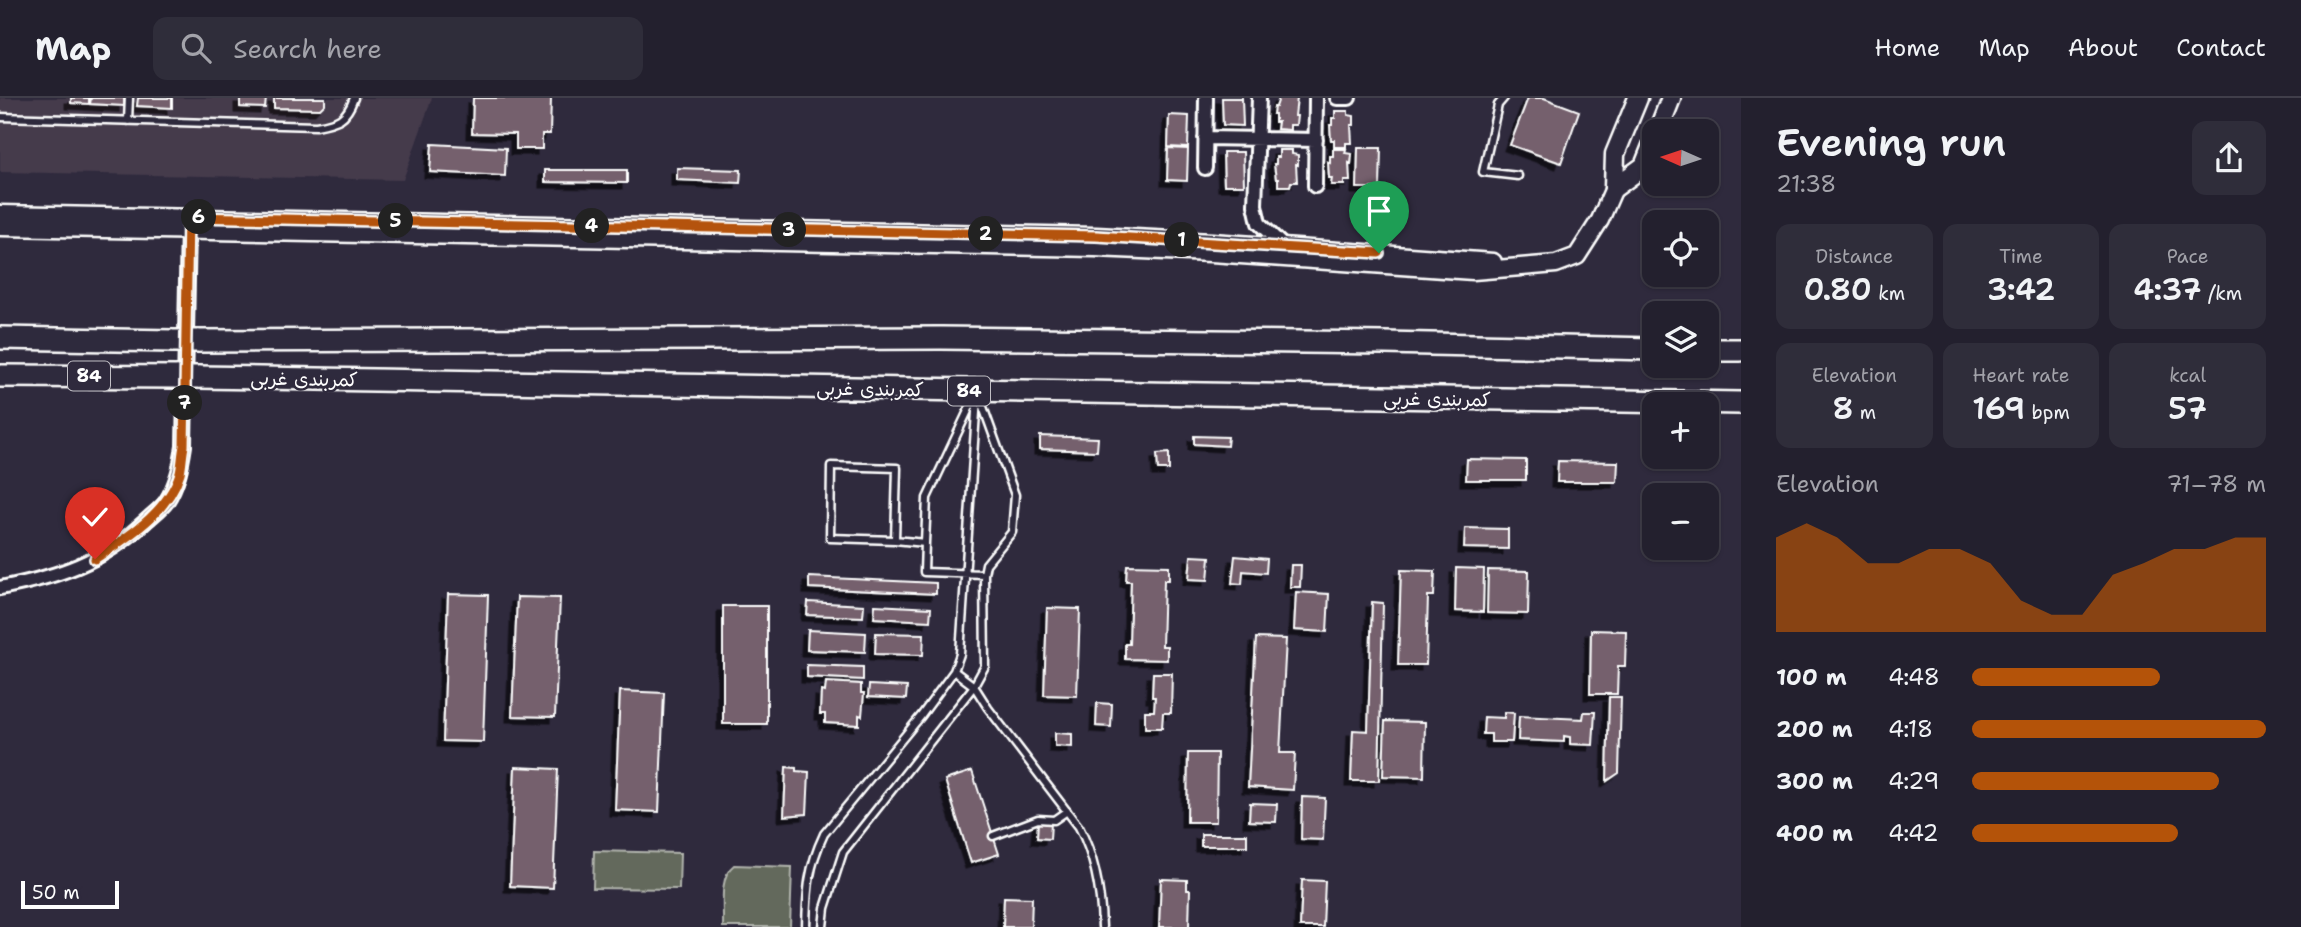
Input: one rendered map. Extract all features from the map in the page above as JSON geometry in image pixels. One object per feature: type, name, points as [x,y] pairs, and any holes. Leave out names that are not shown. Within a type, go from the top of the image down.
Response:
[{"type":"highway","name":"کمربندی غربی","points":[[0,338],[173,341],[941,338],[1642,349]]},
{"type":"highway","points":[[1719,350],[1741,351]]},
{"type":"highway","name":"کمربندی غربی","points":[[0,376],[1741,403]]},
{"type":"main road","points":[[1614,188],[1615,154],[1638,98]]},
{"type":"main road","points":[[1663,119],[1671,98]]},
{"type":"main road","points":[[1614,188],[1642,167]]},
{"type":"street","points":[[1205,168],[1206,98]]},
{"type":"street","points":[[1259,98],[1255,191],[1259,223],[1283,246]]},
{"type":"street","points":[[1315,186],[1316,98]]},
{"type":"street","points":[[1337,98],[1349,98]]},
{"type":"street","points":[[1205,138],[1316,140]]},
{"type":"street","points":[[0,214],[188,224],[1095,248],[1474,271],[1556,264],[1577,256],[1600,220],[1614,188]]},
{"type":"street","points":[[0,227],[188,224],[1096,236],[1283,246],[1526,266]]},
{"type":"street","points":[[0,588],[46,579],[95,559],[134,533],[165,503],[179,474],[184,446],[188,224]]},
{"type":"lane","points":[[128,121],[129,98]]},
{"type":"lane","points":[[0,117],[316,126],[338,122],[350,108],[354,98]]},
{"type":"lane","points":[[1504,98],[1498,105],[1483,172],[1518,176]]},
{"type":"lane","points":[[978,391],[927,498],[924,572],[984,574]]},
{"type":"lane","points":[[806,927],[807,880],[824,834],[921,716],[954,671],[960,654],[978,391]]},
{"type":"lane","points":[[823,927],[825,908],[843,852],[974,686],[985,666],[984,574],[986,564],[1012,532],[1015,495],[978,391]]},
{"type":"lane","points":[[895,540],[897,468],[831,466],[830,538],[925,542]]},
{"type":"lane","points":[[954,671],[974,686],[1089,845],[1102,905],[1102,927]]},
{"type":"lane","points":[[993,835],[1038,819],[1054,820],[1067,811]]},
{"type":"shaded area","points":[[0,98],[432,98],[403,180],[0,172]]},
{"type":"green space","points":[[594,851],[680,853],[679,889],[593,888]]},
{"type":"green space","points":[[734,865],[792,867],[790,927],[723,927],[724,885],[729,870]]},
{"type":"building","points":[[71,98],[89,98],[89,104],[71,103]]},
{"type":"building","points":[[91,98],[124,98],[124,106],[90,104]]},
{"type":"building","points":[[138,98],[172,98],[172,108],[137,106]]},
{"type":"building","points":[[240,98],[266,98],[265,108],[240,107]]},
{"type":"building","points":[[274,98],[325,98],[325,104],[320,109],[274,108]]},
{"type":"building","points":[[473,98],[551,98],[550,134],[542,134],[542,149],[516,149],[516,134],[472,133]]},
{"type":"building","points":[[1222,98],[1242,98],[1243,126],[1223,125]]},
{"type":"building","points":[[1279,98],[1297,98],[1296,125],[1290,125],[1290,130],[1277,129],[1278,122],[1275,122],[1273,114]]},
{"type":"building","points":[[1528,98],[1544,98],[1579,111],[1561,163],[1510,145]]},
{"type":"building","points":[[1335,111],[1348,111],[1348,115],[1354,116],[1354,125],[1351,125],[1352,143],[1346,143],[1346,147],[1334,147],[1334,140],[1331,140],[1330,125],[1332,118],[1335,118]]},
{"type":"building","points":[[1169,115],[1189,116],[1188,148],[1168,147]]},
{"type":"building","points":[[432,144],[506,148],[505,176],[430,172]]},
{"type":"building","points":[[1168,148],[1188,149],[1187,181],[1167,180]]},
{"type":"building","points":[[1358,148],[1381,148],[1380,188],[1357,188]]},
{"type":"building","points":[[1333,149],[1346,149],[1345,153],[1352,154],[1351,164],[1349,163],[1350,181],[1344,181],[1344,185],[1331,185],[1328,162],[1330,163],[1330,156],[1333,156]]},
{"type":"building","points":[[1279,150],[1292,150],[1292,154],[1298,155],[1297,182],[1291,182],[1290,186],[1278,186],[1274,164],[1276,157],[1279,157]]},
{"type":"building","points":[[1223,152],[1243,152],[1244,185],[1224,185]]},
{"type":"building","points":[[677,168],[741,170],[740,183],[677,180]]},
{"type":"building","points":[[545,170],[627,170],[627,183],[545,182]]},
{"type":"building","points":[[1040,436],[1098,438],[1097,451],[1040,449]]},
{"type":"building","points":[[1194,436],[1228,437],[1227,446],[1194,444]]},
{"type":"building","points":[[1169,453],[1169,470],[1158,470],[1157,454]]},
{"type":"building","points":[[1467,459],[1526,460],[1526,480],[1466,480]]},
{"type":"building","points":[[1558,461],[1618,462],[1617,482],[1557,482]]},
{"type":"building","points":[[1465,528],[1508,529],[1508,549],[1464,548]]},
{"type":"building","points":[[1191,556],[1210,557],[1208,580],[1189,579]]},
{"type":"building","points":[[1235,556],[1267,559],[1266,573],[1243,571],[1242,584],[1232,583]]},
{"type":"building","points":[[1127,565],[1169,566],[1169,580],[1164,580],[1162,646],[1167,646],[1167,660],[1125,659],[1125,644],[1129,644],[1131,581],[1126,581]]},
{"type":"building","points":[[1291,565],[1301,565],[1300,587],[1290,587]]},
{"type":"building","points":[[1456,568],[1484,569],[1483,612],[1455,611]]},
{"type":"building","points":[[1401,570],[1435,571],[1434,596],[1428,596],[1426,665],[1398,665]]},
{"type":"building","points":[[1488,570],[1529,571],[1528,614],[1487,613]]},
{"type":"building","points":[[809,577],[936,583],[936,594],[809,588]]},
{"type":"building","points":[[1296,592],[1329,594],[1327,632],[1294,630]]},
{"type":"building","points":[[448,594],[488,595],[483,742],[443,741]]},
{"type":"building","points":[[517,597],[560,598],[555,717],[512,716]]},
{"type":"building","points":[[808,602],[864,605],[863,617],[807,615]]},
{"type":"building","points":[[1372,602],[1383,603],[1379,781],[1351,781],[1353,730],[1368,731]]},
{"type":"building","points":[[875,605],[931,608],[930,621],[874,618]]},
{"type":"building","points":[[723,606],[767,606],[767,724],[723,724]]},
{"type":"building","points":[[1047,608],[1080,609],[1077,696],[1044,695]]},
{"type":"building","points":[[808,630],[866,633],[865,652],[807,650]]},
{"type":"building","points":[[1591,630],[1626,631],[1625,666],[1618,666],[1617,694],[1590,694]]},
{"type":"building","points":[[876,633],[924,634],[923,655],[875,654]]},
{"type":"building","points":[[1256,638],[1286,639],[1280,753],[1295,753],[1293,790],[1248,787]]},
{"type":"building","points":[[807,665],[863,667],[863,680],[807,677]]},
{"type":"building","points":[[1153,673],[1172,673],[1171,713],[1163,713],[1162,728],[1145,728],[1145,711],[1154,711]]},
{"type":"building","points":[[826,682],[861,684],[861,693],[864,693],[859,725],[825,723],[825,714],[820,714],[821,691],[825,692]]},
{"type":"building","points":[[869,685],[907,687],[906,699],[868,697]]},
{"type":"building","points":[[620,691],[664,693],[659,812],[615,810]]},
{"type":"building","points":[[1609,697],[1621,697],[1619,773],[1607,781]]},
{"type":"building","points":[[1097,703],[1112,704],[1111,727],[1096,726]]},
{"type":"building","points":[[1504,712],[1514,713],[1512,742],[1491,742],[1491,734],[1483,734],[1484,717],[1504,718]]},
{"type":"building","points":[[1584,712],[1595,712],[1593,745],[1570,744],[1570,737],[1564,736],[1564,742],[1518,740],[1519,716],[1583,719]]},
{"type":"building","points":[[1385,721],[1425,722],[1424,777],[1383,776]]},
{"type":"building","points":[[1055,733],[1072,734],[1072,747],[1055,746]]},
{"type":"building","points":[[1188,753],[1217,753],[1216,822],[1187,822]]},
{"type":"building","points":[[515,767],[558,769],[553,888],[510,886]]},
{"type":"building","points":[[786,767],[809,772],[807,814],[784,816]]},
{"type":"building","points":[[972,771],[999,854],[971,863],[945,780]]},
{"type":"building","points":[[1302,797],[1325,798],[1323,840],[1301,839]]},
{"type":"building","points":[[1250,803],[1277,804],[1276,822],[1249,821]]},
{"type":"building","points":[[1038,822],[1051,823],[1050,839],[1037,838]]},
{"type":"building","points":[[1201,834],[1247,834],[1247,846],[1201,846]]},
{"type":"building","points":[[1161,879],[1187,880],[1187,890],[1190,890],[1189,927],[1159,927]]},
{"type":"building","points":[[1302,880],[1325,881],[1323,927],[1300,927]]},
{"type":"building","points":[[1004,897],[1032,898],[1031,927],[1003,927]]},
{"type":"route","points":[[95,559],[134,533],[165,503],[179,474],[184,446],[188,217],[1096,236],[1379,253]]}]
